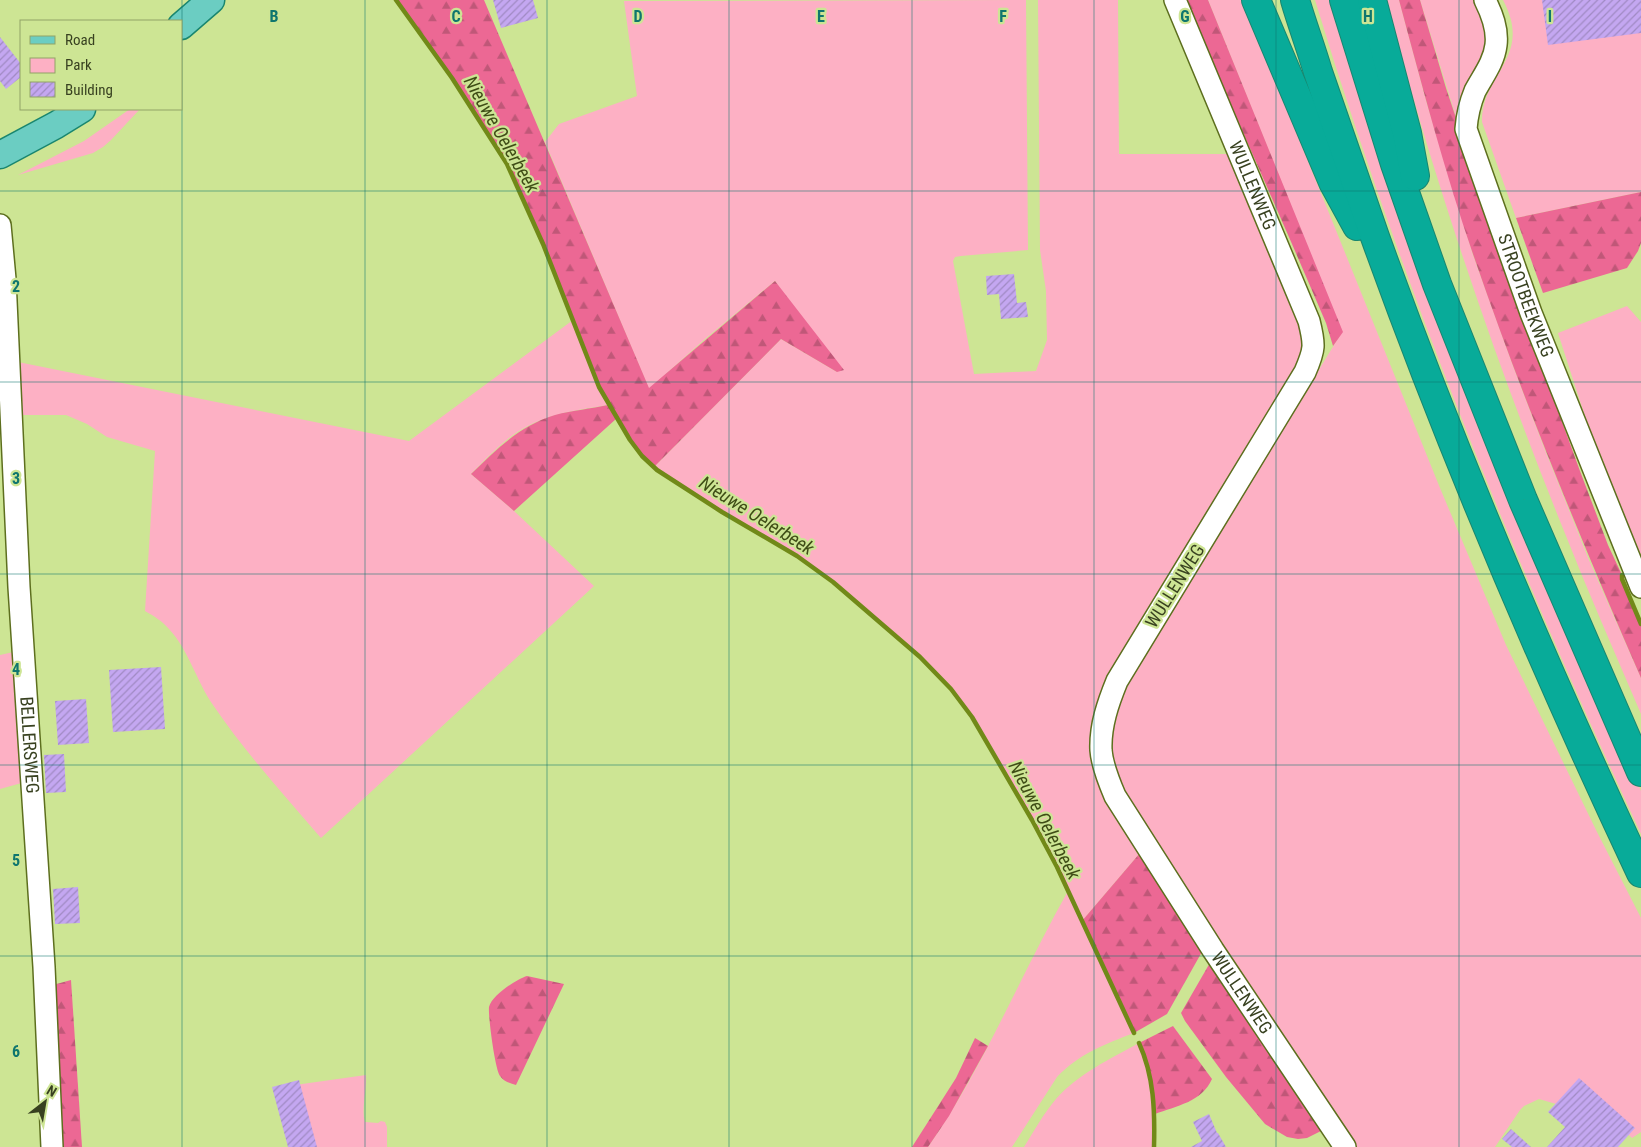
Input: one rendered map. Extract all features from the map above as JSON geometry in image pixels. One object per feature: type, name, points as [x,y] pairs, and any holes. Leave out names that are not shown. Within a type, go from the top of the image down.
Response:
[{"type":"highway","points":[[1256,0],[1333,182],[1398,300]]},
{"type":"highway","points":[[1295,0],[1345,153],[1398,300],[1462,466],[1518,604],[1641,873]]},
{"type":"highway","points":[[1344,0],[1395,164],[1438,284],[1523,500],[1641,772]]},
{"type":"highway","points":[[1372,0],[1407,133],[1438,284]]},
{"type":"main road","points":[[182,25],[211,0]]},
{"type":"main road","points":[[0,155],[80,110]]},
{"type":"street","name":"WULLENWEG","points":[[1175,0],[1310,321],[1314,338],[1313,354],[1305,372],[1117,681],[1104,721],[1101,750],[1109,782],[1115,796],[1214,950],[1345,1147]]},
{"type":"street","name":"STROOTBEEKWEG","points":[[1485,0],[1492,15],[1496,32],[1496,45],[1491,62],[1475,92],[1467,114],[1466,129],[1531,314],[1641,587]]},
{"type":"street","name":"BELLERSWEG","points":[[0,225],[5,288],[19,587],[43,952],[52,1147]]},
{"type":"green space","points":[[396,0],[484,0],[649,388],[775,281],[844,370],[837,372],[781,339],[654,467],[642,456],[616,419],[514,511],[471,474],[509,439],[530,425],[555,415],[608,405],[599,387],[543,244],[507,164],[452,78]]},
{"type":"green space","points":[[1026,0],[1028,250],[961,256],[955,257],[953,261],[974,374],[1036,371],[1047,340],[1046,291],[1040,250],[1038,0],[1118,0],[1119,154],[1237,154],[1300,313],[1306,344],[1296,378],[1097,705],[1092,725],[1092,763],[1100,787],[1140,853],[1082,921],[1134,1033],[1093,1050],[1065,1069],[1057,1077],[1012,1147],[928,1147],[967,1085],[1068,891],[1032,820],[972,717],[951,689],[920,657],[818,570],[676,484],[654,467],[781,339],[837,372],[775,281],[705,339],[649,389],[545,142],[559,124],[637,96],[624,1]]},
{"type":"green space","points":[[1185,0],[1208,0],[1343,332],[1333,346],[1326,323]]},
{"type":"green space","points":[[1208,0],[1243,0],[1440,488],[1506,645],[1641,918],[1641,1132],[1632,1138],[1583,1091],[1563,1106],[1539,1099],[1524,1106],[1495,1147],[1351,1147],[1127,804],[1108,748],[1120,694],[1342,332]]},
{"type":"green space","points":[[1315,0],[1337,0],[1558,603],[1641,791],[1641,834],[1549,630],[1463,423],[1385,213]]},
{"type":"green space","points":[[1386,0],[1399,0],[1427,104],[1473,255],[1545,450],[1589,560],[1641,678],[1641,714],[1592,600],[1513,401],[1445,202]]},
{"type":"green space","points":[[1399,0],[1420,0],[1446,88],[1507,271],[1608,545],[1641,624],[1641,678],[1596,574],[1512,364],[1463,225],[1425,97]]},
{"type":"green space","points":[[1420,0],[1481,0],[1490,44],[1459,104],[1456,117]]},
{"type":"green space","points":[[1503,0],[1546,0],[1641,32],[1641,192],[1516,218],[1482,122],[1484,105],[1489,90],[1510,51],[1513,37],[1511,20]]},
{"type":"green space","points":[[129,110],[139,110],[111,140],[93,153],[18,175],[84,141]]},
{"type":"green space","points":[[1641,192],[1641,243],[1627,268],[1543,293],[1516,218]]},
{"type":"green space","points":[[1627,306],[1641,322],[1641,553],[1637,558],[1611,497],[1558,333]]},
{"type":"green space","points":[[573,320],[608,405],[559,414],[524,428],[502,444],[471,474],[514,511],[594,586],[321,838],[265,773],[225,722],[207,696],[176,637],[164,624],[145,611],[155,451],[107,437],[87,424],[66,415],[21,415],[18,362],[409,441]]},
{"type":"green space","points":[[18,651],[25,782],[0,789],[0,655]]},
{"type":"green space","points":[[1140,853],[1203,950],[1167,1014],[1134,1033],[1082,921]]},
{"type":"green space","points":[[1211,961],[1321,1131],[1307,1138],[1298,1139],[1287,1137],[1265,1124],[1226,1077],[1185,1021],[1181,1013]]},
{"type":"green space","points":[[527,976],[564,984],[516,1085],[503,1080],[498,1071],[492,1042],[489,1007],[491,1002],[511,984]]},
{"type":"green space","points":[[71,980],[82,1147],[62,1147],[53,985]]},
{"type":"green space","points":[[1173,1026],[1212,1079],[1208,1087],[1195,1098],[1155,1114],[1148,1069],[1139,1043]]},
{"type":"green space","points":[[975,1038],[988,1046],[949,1116],[928,1147],[912,1147],[956,1078]]},
{"type":"green space","points":[[1139,1043],[1151,1081],[1154,1147],[1024,1147],[1047,1110],[1065,1090],[1095,1068]]},
{"type":"green space","points":[[366,1075],[365,1122],[385,1122],[387,1127],[387,1147],[314,1147],[295,1085]]},
{"type":"building","points":[[493,0],[533,0],[538,18],[501,28]]},
{"type":"building","points":[[1542,0],[1641,0],[1641,33],[1548,45]]},
{"type":"building","points":[[0,37],[20,63],[20,78],[6,89],[0,81]]},
{"type":"building","points":[[1014,274],[1017,303],[1026,302],[1028,317],[1001,319],[999,294],[987,295],[986,276]]},
{"type":"building","points":[[161,667],[165,729],[113,732],[109,670]]},
{"type":"building","points":[[86,699],[89,743],[58,745],[55,701]]},
{"type":"building","points":[[64,754],[66,792],[46,793],[44,755]]},
{"type":"building","points":[[78,887],[80,923],[55,924],[53,889]]},
{"type":"building","points":[[1579,1078],[1635,1128],[1618,1147],[1547,1147],[1565,1127],[1548,1112]]},
{"type":"building","points":[[299,1080],[317,1147],[288,1147],[272,1087]]},
{"type":"building","points":[[1209,1114],[1217,1133],[1226,1147],[1191,1147],[1202,1141],[1193,1122]]},
{"type":"building","points":[[1511,1129],[1531,1147],[1512,1147],[1502,1139]]},
{"type":"waterway","name":"Nieuwe Oelerbeek","points":[[396,0],[452,78],[507,164],[543,244],[599,387],[630,440],[642,456],[657,470],[722,512],[797,556],[833,582],[920,657],[951,689],[972,717],[1032,820],[1057,867],[1134,1033]]},
{"type":"waterway","points":[[1622,575],[1641,624]]},
{"type":"waterway","name":"Nieuwe Oelerbeek","points":[[1139,1043],[1151,1081],[1154,1147]]}]
